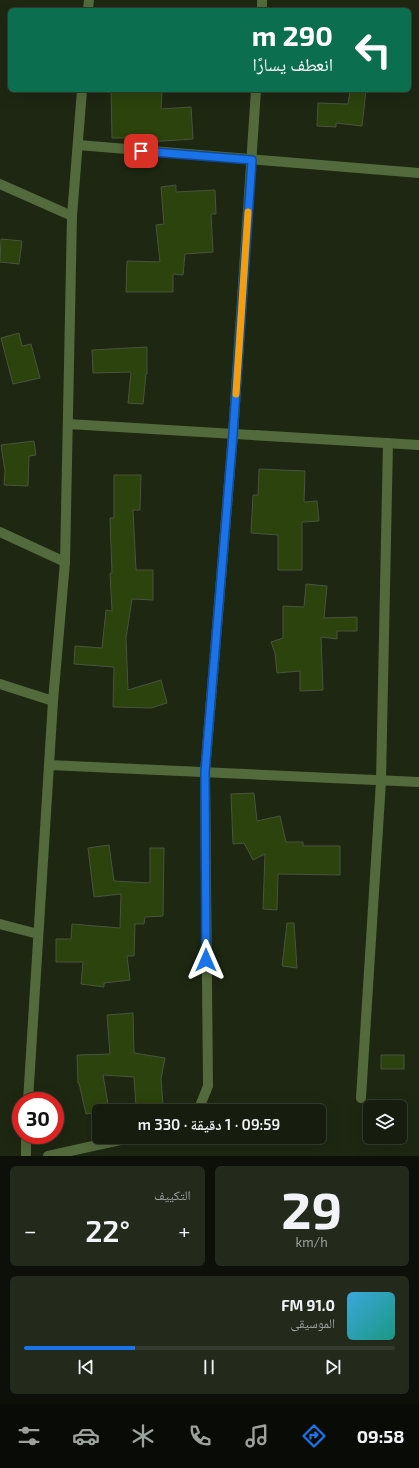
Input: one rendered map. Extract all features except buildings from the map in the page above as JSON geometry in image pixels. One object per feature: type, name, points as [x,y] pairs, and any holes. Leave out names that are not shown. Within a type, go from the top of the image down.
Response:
[{"type":"street","points":[[29,1092],[53,701],[65,562],[72,216],[82,92]]},
{"type":"street","points":[[201,1104],[208,1086],[205,772],[233,434],[256,92]]},
{"type":"street","points":[[78,146],[419,173]]},
{"type":"street","points":[[0,184],[72,216]]},
{"type":"street","points":[[68,424],[419,445]]},
{"type":"street","points":[[361,1098],[381,781],[388,443]]},
{"type":"street","points":[[0,532],[65,562]]},
{"type":"street","points":[[0,684],[53,701]]},
{"type":"street","points":[[49,765],[419,782]]},
{"type":"street","points":[[0,924],[38,934]]},
{"type":"street","points":[[26,1144],[26,1156]]},
{"type":"street","points":[[48,1156],[102,1144]]},
{"type":"slow traffic","points":[[236,394],[248,212]]},
{"type":"route","points":[[141,151],[252,160],[233,434],[205,772],[206,960]]}]
